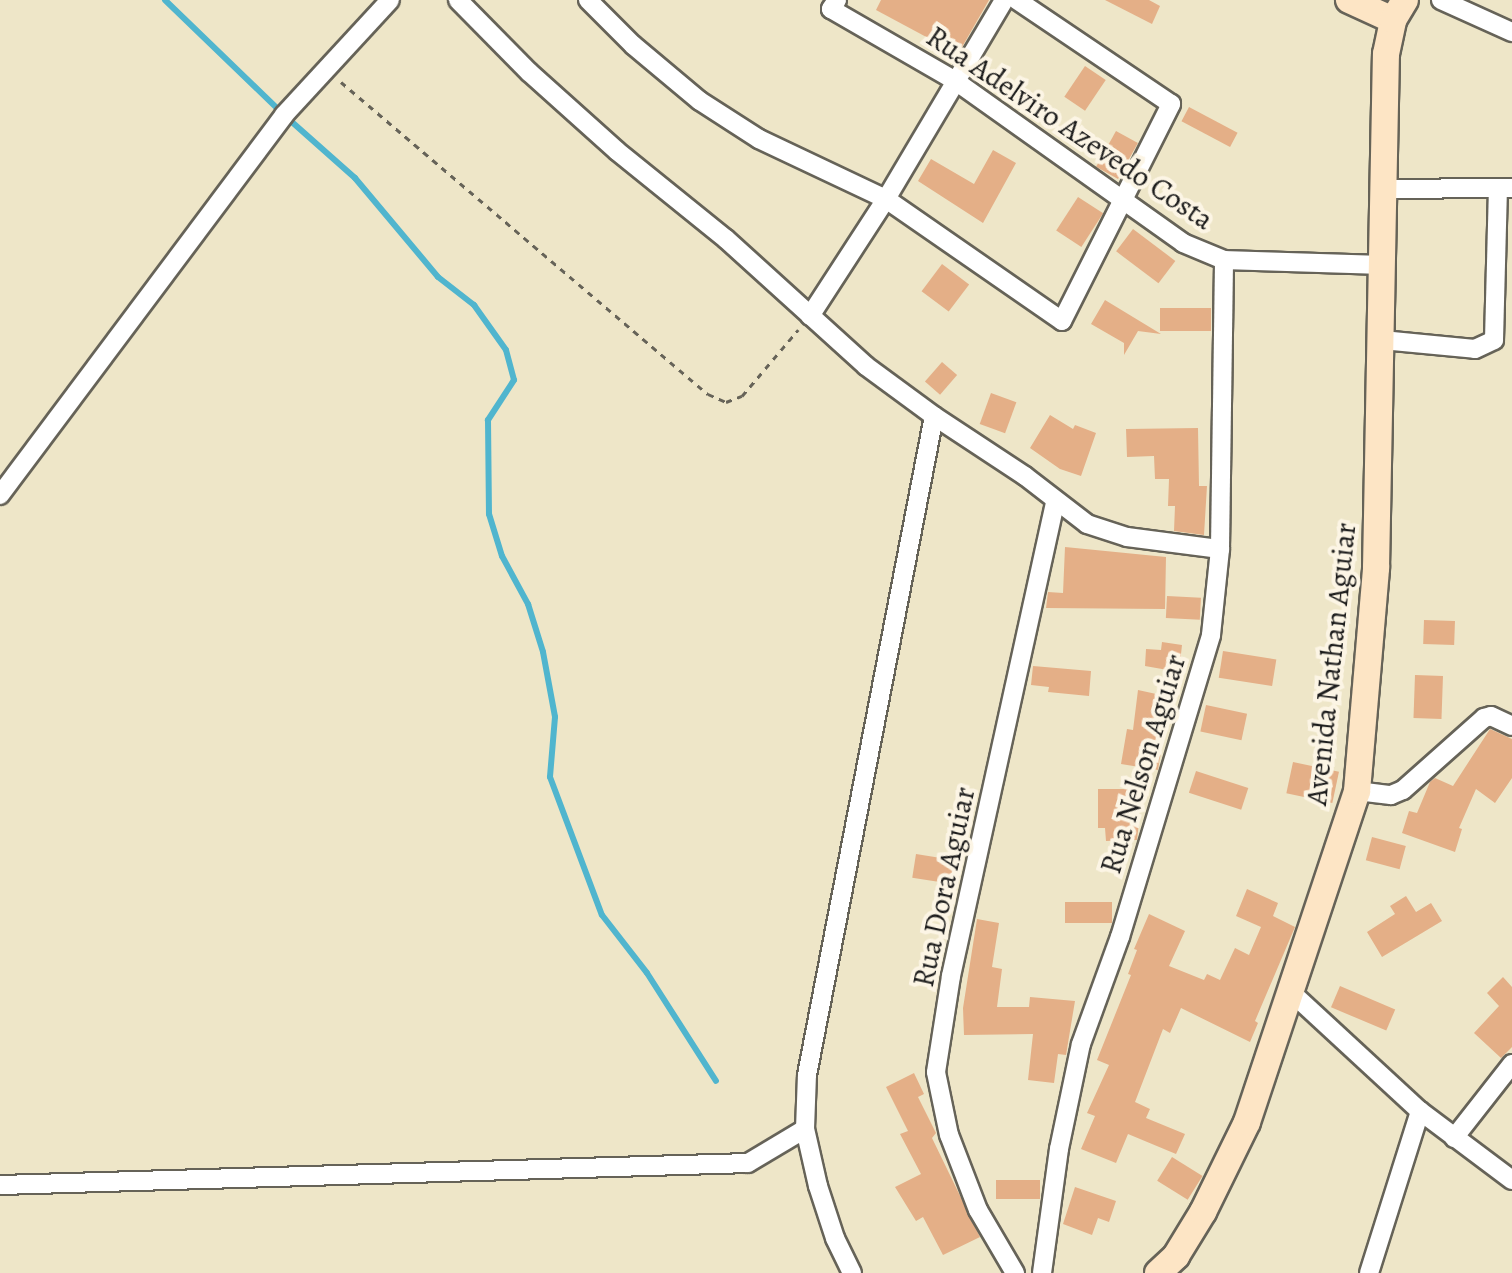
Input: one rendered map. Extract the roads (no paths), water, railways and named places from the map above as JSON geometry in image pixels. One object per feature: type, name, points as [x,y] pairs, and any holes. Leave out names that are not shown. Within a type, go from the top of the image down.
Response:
[{"type":"main road","points":[[1349,0],[1399,10]]},
{"type":"main road","name":"Avenida Nathan Aguiar","points":[[1168,1267],[1203,1212],[1247,1122],[1357,791],[1376,568],[1386,54],[1399,10]]},
{"type":"street","points":[[0,495],[284,115],[390,0]]},
{"type":"street","points":[[458,0],[529,72],[617,151],[726,239],[866,366],[934,416],[1025,476],[1055,503],[1087,524],[1127,537],[1220,549]]},
{"type":"street","points":[[588,0],[633,45],[700,101],[759,139],[886,199],[1062,321],[1121,196],[1171,104],[1017,0]]},
{"type":"street","points":[[810,316],[886,199],[1004,0]]},
{"type":"street","points":[[1441,0],[1512,32]]},
{"type":"street","name":"Rua Adelviro Azevedo Costa","points":[[834,5],[954,80],[1183,243],[1224,260],[1382,265]]},
{"type":"street","points":[[1382,340],[1475,349],[1494,340],[1505,188],[1385,189]]},
{"type":"street","name":"Rua Nelson Aguiar","points":[[1042,1273],[1059,1149],[1081,1044],[1120,937],[1207,649],[1220,549],[1224,260]]},
{"type":"street","points":[[852,1273],[835,1238],[818,1186],[805,1129],[807,1075],[934,416]]},
{"type":"street","name":"Rua Dora Aguiar","points":[[1015,1273],[978,1210],[949,1135],[936,1072],[951,976],[1055,503]]},
{"type":"street","points":[[1357,791],[1391,795],[1403,790],[1484,718],[1491,716],[1512,726]]},
{"type":"street","points":[[1292,993],[1420,1111],[1512,1180]]},
{"type":"street","points":[[1454,1138],[1512,1064]]},
{"type":"street","points":[[1369,1273],[1420,1111]]},
{"type":"street","points":[[0,1185],[748,1163],[805,1129]]},
{"type":"waterway","points":[[165,0],[284,115],[355,178],[438,277],[474,305],[506,350],[514,380],[488,420],[489,514],[502,556],[528,604],[543,652],[555,717],[550,777],[602,915],[647,973],[716,1081]]}]
